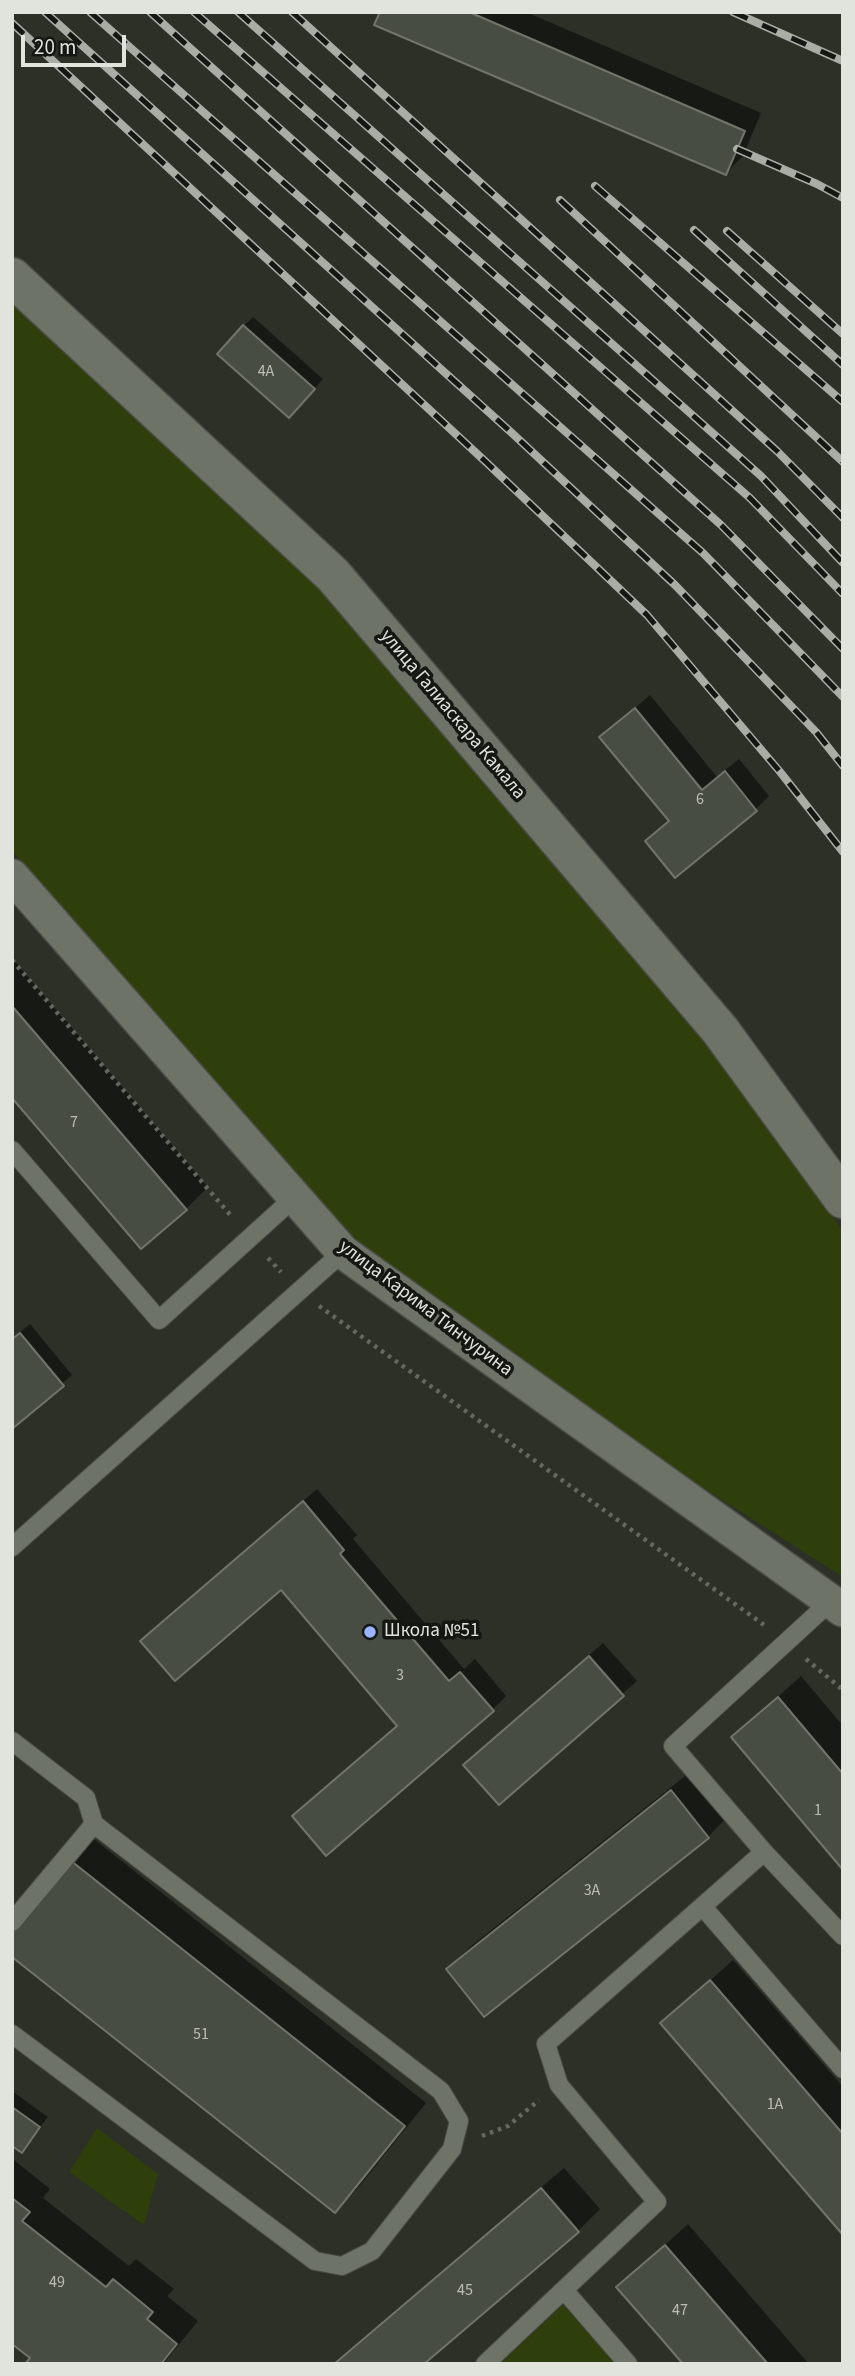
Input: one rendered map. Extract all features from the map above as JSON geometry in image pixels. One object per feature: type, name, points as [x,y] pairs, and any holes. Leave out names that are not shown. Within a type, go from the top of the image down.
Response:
[{"type":"street","name":"улица Галиаскара Камала","points":[[12,277],[332,575],[720,1030],[843,1199]]},
{"type":"street","name":"улица Карима Тинчурина","points":[[12,876],[343,1252],[837,1606]]},
{"type":"lane","points":[[12,1150],[159,1320],[295,1197]]},
{"type":"lane","points":[[12,1547],[343,1252]]},
{"type":"lane","points":[[837,1606],[787,1642],[673,1746],[764,1852],[843,1936]]},
{"type":"lane","points":[[12,1741],[86,1798],[94,1824],[441,2091],[458,2121],[452,2149],[372,2251],[342,2266],[316,2261],[12,2034]]},
{"type":"lane","points":[[16,1910],[94,1824]]},
{"type":"lane","points":[[485,2364],[657,2202],[559,2085],[545,2044],[764,1852]]},
{"type":"lane","points":[[703,1907],[843,2069]]},
{"type":"lane","points":[[564,2290],[628,2364]]},
{"type":"path","points":[[12,960],[250,1238],[300,1292],[787,1642],[843,1690]]},
{"type":"path","points":[[452,2149],[508,2126],[559,2085]]},
{"type":"green space","points":[[12,296],[323,583],[708,1041],[843,1231],[843,1577],[408,1299],[352,1239],[12,850]]},
{"type":"green space","points":[[97,2128],[158,2174],[144,2225],[69,2172]]},
{"type":"green space","points":[[563,2305],[616,2364],[500,2364]]},
{"type":"building","points":[[380,12],[469,12],[745,131],[726,175],[374,25]]},
{"type":"building","points":[[243,325],[315,389],[289,418],[217,354]]},
{"type":"building","points":[[635,708],[702,790],[725,771],[757,811],[675,878],[645,841],[669,821],[599,737]]},
{"type":"building","points":[[12,1006],[187,1210],[141,1249],[12,1098]]},
{"type":"building","points":[[20,1333],[64,1386],[12,1429],[12,1339]]},
{"type":"building","points":[[303,1501],[344,1550],[340,1554],[449,1681],[460,1672],[494,1711],[326,1856],[292,1816],[397,1726],[281,1590],[175,1681],[140,1641]]},
{"type":"building","points":[[589,1656],[624,1696],[499,1805],[463,1765]]},
{"type":"building","points":[[778,1697],[843,1774],[843,1870],[731,1737]]},
{"type":"building","points":[[671,1790],[709,1838],[484,2017],[446,1969]]},
{"type":"building","points":[[70,1860],[405,2126],[335,2213],[12,1957],[12,1933]]},
{"type":"building","points":[[710,1980],[843,2134],[843,2235],[660,2023]]},
{"type":"building","points":[[12,2107],[40,2127],[22,2153],[12,2146]]},
{"type":"building","points":[[541,2188],[579,2232],[424,2364],[334,2364]]},
{"type":"building","points":[[12,2198],[30,2212],[22,2221],[106,2287],[113,2279],[153,2312],[147,2319],[177,2344],[161,2364],[25,2364],[30,2358],[12,2344]]},
{"type":"building","points":[[665,2245],[768,2364],[683,2364],[616,2287]]},
{"type":"railway","points":[[45,12],[513,434],[675,585],[816,732],[843,766]]},
{"type":"railway","points":[[90,12],[703,553],[843,697]]},
{"type":"railway","points":[[150,12],[721,525],[843,649]]},
{"type":"railway","points":[[194,12],[750,498],[843,594]]},
{"type":"railway","points":[[238,12],[761,476],[843,563]]},
{"type":"railway","points":[[292,12],[777,451],[843,518]]},
{"type":"railway","points":[[733,12],[843,61]]},
{"type":"railway","points":[[12,23],[647,615],[781,773],[843,852]]},
{"type":"railway","points":[[737,149],[843,198]]},
{"type":"railway","points":[[595,186],[843,402]]},
{"type":"railway","points":[[560,200],[843,462]]},
{"type":"railway","points":[[694,230],[843,365]]},
{"type":"railway","points":[[727,231],[843,334]]},
{"type":"place","name":"Школа №51","points":[[370,1632]]}]
